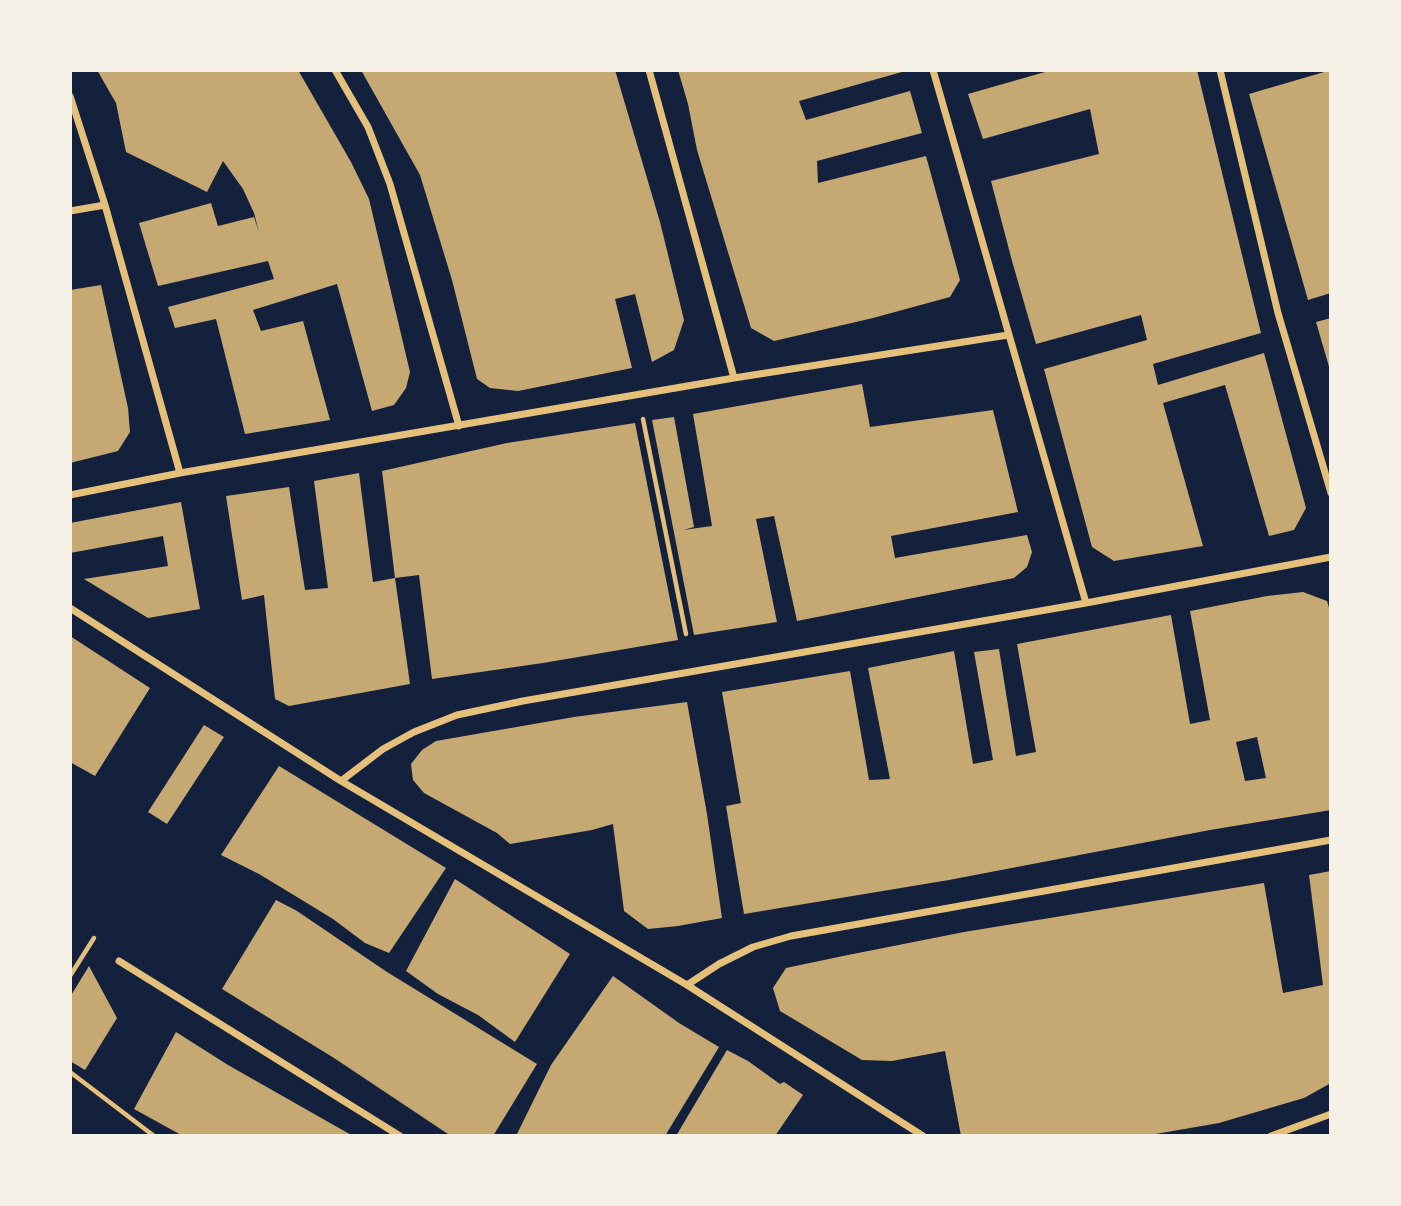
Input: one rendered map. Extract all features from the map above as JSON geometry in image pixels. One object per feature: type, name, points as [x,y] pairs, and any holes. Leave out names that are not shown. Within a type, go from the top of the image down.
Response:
[{"type":"street","points":[[335,70],[368,127],[390,184],[458,426]]},
{"type":"street","points":[[649,70],[734,378]]},
{"type":"street","points":[[933,70],[1086,603]]},
{"type":"street","points":[[1220,70],[1278,313],[1331,493]]},
{"type":"street","points":[[70,96],[105,205],[180,473]]},
{"type":"street","points":[[70,211],[105,205]]},
{"type":"street","points":[[70,495],[180,473],[734,378],[1008,335]]},
{"type":"street","points":[[341,781],[383,749],[414,732],[457,715],[1331,557]]},
{"type":"street","points":[[70,608],[341,781],[687,985],[923,1136]]},
{"type":"street","points":[[687,985],[719,964],[753,947],[791,936],[1331,840]]},
{"type":"street","points":[[119,961],[400,1136]]},
{"type":"street","points":[[1271,1136],[1331,1114]]},
{"type":"path","points":[[643,419],[686,634]]},
{"type":"path","points":[[70,976],[94,938]]},
{"type":"path","points":[[70,1072],[154,1136]]},
{"type":"building","points":[[97,70],[298,70],[369,199],[410,372],[406,388],[394,405],[372,411],[337,284],[253,310],[261,331],[303,321],[330,420],[245,434],[216,319],[175,328],[168,307],[274,279],[268,261],[158,286],[139,223],[211,203],[218,226],[254,217],[259,232],[254,213],[243,189],[223,161],[207,192],[126,152],[116,103]]},
{"type":"building","points":[[361,70],[615,70],[660,222],[684,320],[674,350],[652,362],[635,294],[615,299],[632,368],[518,391],[490,388],[477,379],[452,280],[420,175]]},
{"type":"building","points":[[678,70],[909,70],[799,101],[806,120],[910,91],[922,133],[817,161],[818,183],[926,156],[960,280],[950,297],[774,341],[751,328],[697,150]]},
{"type":"building","points":[[1052,70],[1197,70],[1261,333],[1153,364],[1158,385],[1264,353],[1306,508],[1294,530],[1269,536],[1225,385],[1163,403],[1203,546],[1114,561],[1092,547],[1044,369],[1147,340],[1141,315],[1036,344],[991,181],[1099,154],[1090,109],[983,139],[968,94]]},
{"type":"building","points":[[1331,70],[1331,293],[1308,300],[1249,94]]},
{"type":"building","points":[[101,285],[128,408],[130,432],[118,451],[70,463],[70,290]]},
{"type":"building","points":[[1331,318],[1331,370],[1330,370],[1316,322]]},
{"type":"building","points":[[862,384],[870,427],[993,410],[1018,512],[891,536],[895,558],[1027,535],[1032,552],[1027,567],[1014,578],[797,621],[774,516],[756,519],[777,622],[694,635],[652,420],[674,417],[694,527],[683,530],[712,526],[693,414]]},
{"type":"building","points":[[635,423],[678,640],[432,679],[419,575],[395,578],[382,471],[507,443]]},
{"type":"building","points":[[359,473],[373,582],[395,578],[410,684],[289,706],[275,699],[264,595],[242,600],[226,496],[289,487],[305,590],[328,588],[314,481]]},
{"type":"building","points":[[181,502],[200,609],[148,618],[84,579],[168,566],[163,536],[70,553],[70,523]]},
{"type":"building","points":[[1303,592],[1327,601],[1331,614],[1331,810],[1210,830],[949,880],[744,914],[726,806],[741,803],[722,692],[850,671],[869,780],[890,779],[868,668],[954,651],[973,764],[993,760],[974,652],[999,649],[1016,756],[1036,752],[1017,644],[1171,615],[1190,724],[1210,720],[1190,611]],"holes":[[[1257,737],[1266,778],[1245,781],[1236,742]]]},
{"type":"building","points":[[70,636],[150,688],[95,776],[70,762]]},
{"type":"building","points":[[687,702],[722,918],[648,929],[624,911],[613,824],[510,844],[497,833],[424,793],[413,780],[411,764],[422,750],[436,741],[574,717]]},
{"type":"building","points":[[204,725],[224,737],[167,824],[148,812]]},
{"type":"building","points":[[279,766],[446,868],[389,953],[365,943],[333,919],[259,874],[221,855]]},
{"type":"building","points":[[1331,871],[1331,1083],[1304,1098],[1219,1123],[1144,1136],[961,1136],[945,1051],[892,1061],[862,1060],[780,1011],[773,988],[786,968],[964,932],[1264,883],[1283,993],[1323,985],[1309,875]]},
{"type":"building","points":[[455,879],[570,954],[515,1042],[478,1015],[438,994],[406,971]]},
{"type":"building","points":[[276,900],[537,1064],[493,1136],[451,1136],[334,1058],[222,989]]},
{"type":"building","points":[[89,966],[117,1018],[85,1070],[70,1061],[70,997]]},
{"type":"building","points":[[613,976],[679,1023],[719,1047],[665,1136],[516,1136],[551,1065]]},
{"type":"building","points":[[176,1032],[228,1065],[353,1136],[183,1136],[134,1109]]},
{"type":"building","points":[[727,1050],[780,1084],[784,1082],[803,1095],[775,1136],[676,1136]]}]
